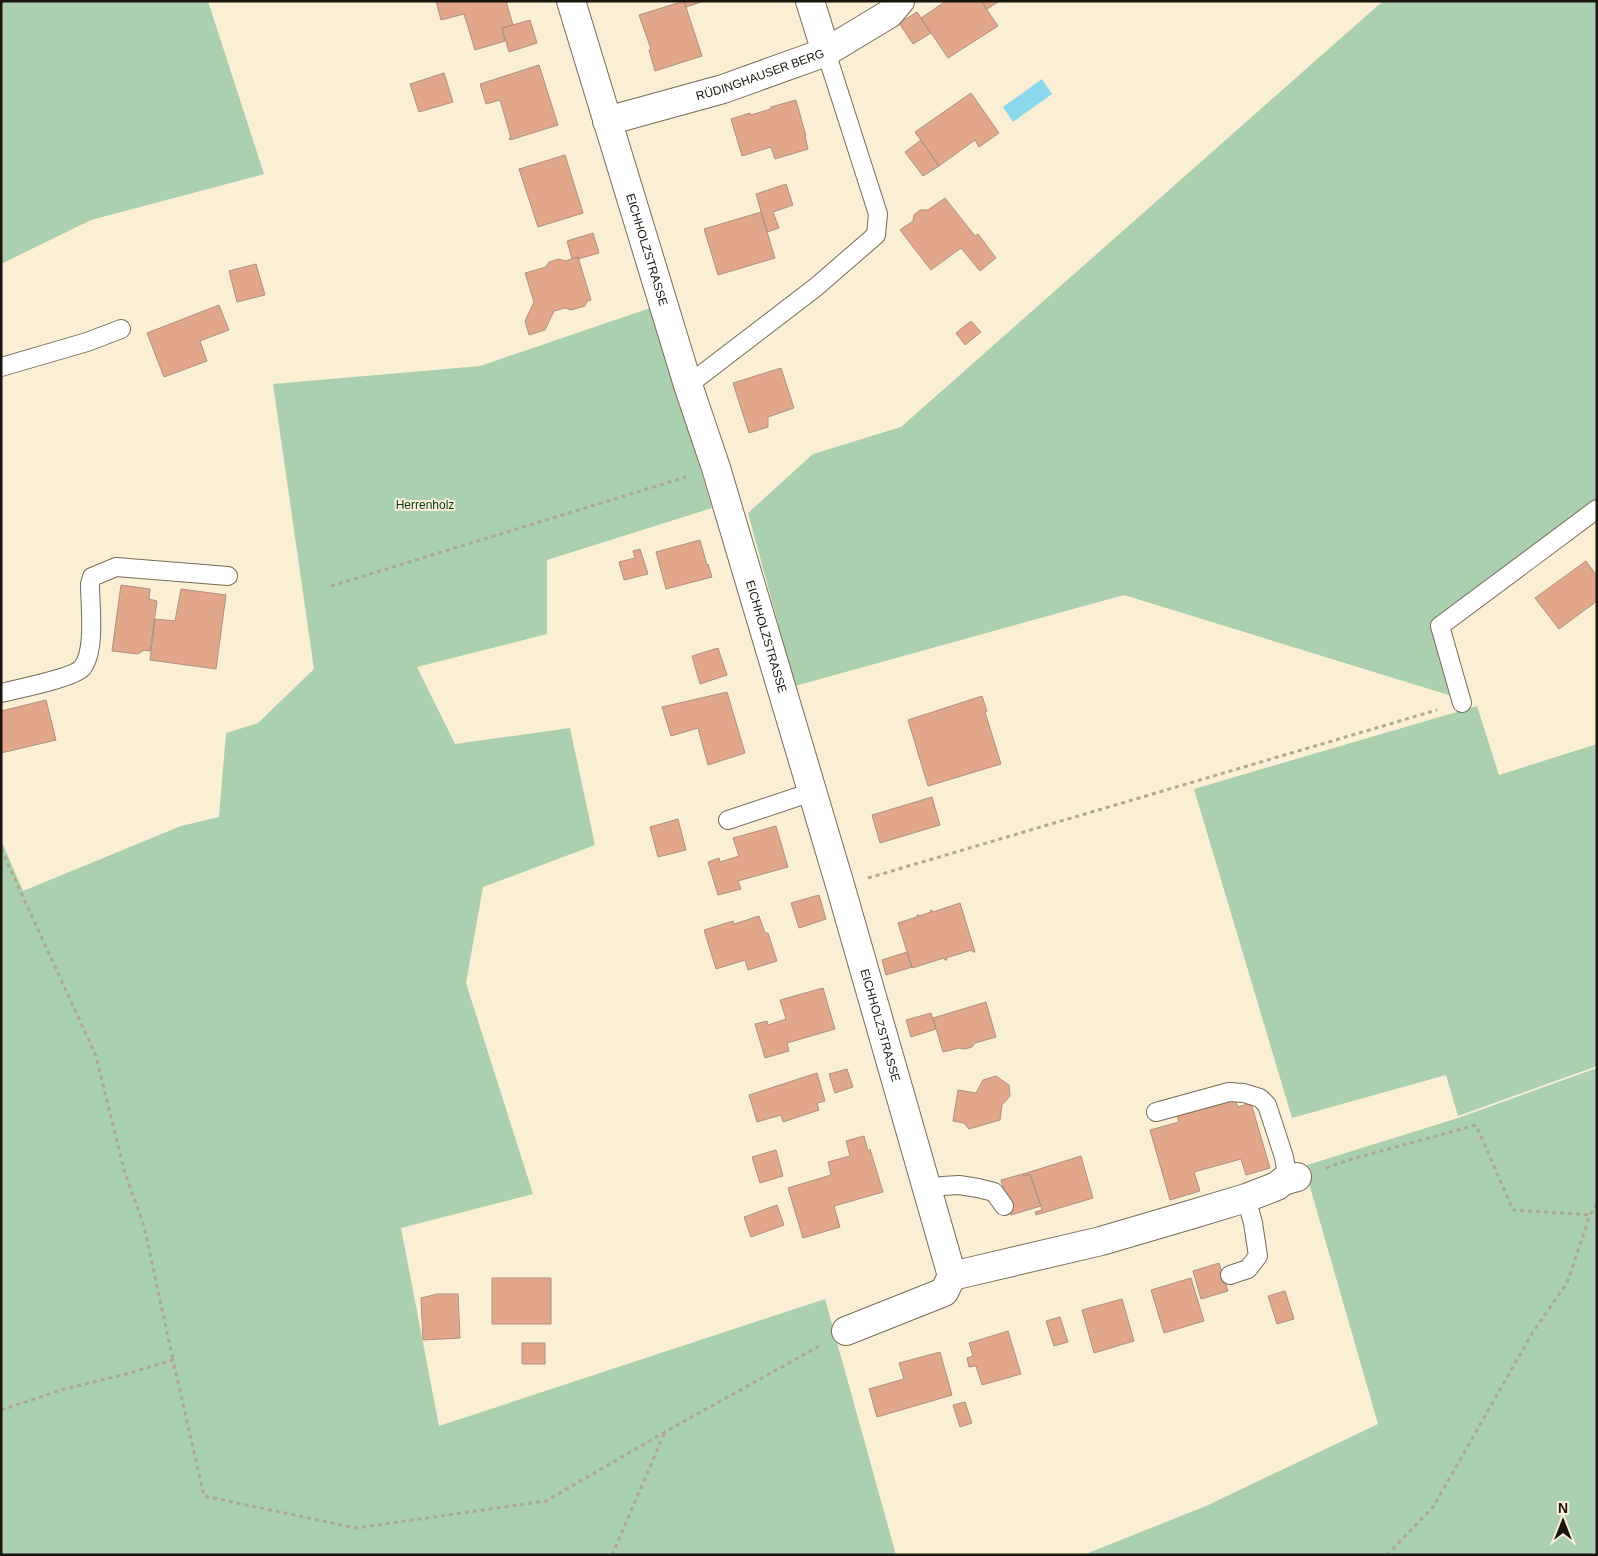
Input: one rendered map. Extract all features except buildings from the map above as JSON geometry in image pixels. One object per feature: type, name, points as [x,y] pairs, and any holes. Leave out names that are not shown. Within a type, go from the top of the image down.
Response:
[{"type":"street","name":"EICHHOLZSTRASSE","points":[[570,1],[688,385],[716,468],[840,885],[952,1276]]},
{"type":"street","points":[[810,1],[826,52]]},
{"type":"street","name":"RÜDINGHAUSER BERG","points":[[607,121],[723,89],[826,52],[889,14],[900,1]]},
{"type":"street","points":[[846,1331],[944,1292],[952,1276],[1100,1241],[1246,1198],[1278,1186],[1290,1179]]},
{"type":"lane","points":[[688,385],[816,287],[876,235],[878,214],[826,52]]},
{"type":"lane","points":[[1,367],[87,342],[122,329]]},
{"type":"lane","points":[[1462,703],[1440,626],[1597,509]]},
{"type":"lane","points":[[1,693],[70,675],[81,670],[86,662],[89,650],[90,584],[92,577],[116,567],[228,576]]},
{"type":"lane","points":[[728,820],[812,792]]},
{"type":"lane","points":[[1156,1112],[1228,1092],[1244,1093],[1260,1098],[1267,1105],[1290,1179]]},
{"type":"lane","points":[[927,1191],[942,1186],[959,1185],[978,1188],[994,1192],[1004,1206]]},
{"type":"lane","points":[[1230,1276],[1248,1269],[1258,1256],[1253,1223],[1246,1198]]},
{"type":"path","points":[[331,586],[716,468]]},
{"type":"path","points":[[840,885],[1462,703]]},
{"type":"path","points":[[1,849],[96,1056],[124,1170],[144,1226],[204,1496],[356,1528],[546,1501],[846,1331]]},
{"type":"path","points":[[1290,1179],[1352,1159],[1476,1125],[1513,1210],[1590,1215]]},
{"type":"path","points":[[1387,1555],[1433,1507],[1534,1332],[1567,1283],[1590,1215],[1597,1203]]},
{"type":"path","points":[[1,1410],[61,1390],[173,1360]]},
{"type":"path","points":[[612,1555],[665,1432]]},
{"type":"green space","points":[[1,1],[208,1],[264,174],[91,220],[1,264]]},
{"type":"green space","points":[[1383,1],[1597,1],[1597,500],[1477,595],[1432,627],[1455,697],[1124,595],[795,686],[748,513],[813,454],[901,427]]},
{"type":"green space","name":"Herrenholz","points":[[653,307],[712,508],[547,560],[547,634],[417,667],[455,744],[570,728],[595,845],[483,887],[466,983],[533,1194],[401,1228],[439,1426],[825,1299],[896,1555],[1,1555],[1,840],[23,891],[181,826],[219,817],[226,733],[258,723],[314,669],[273,384],[480,366]]},
{"type":"green space","points":[[1477,706],[1499,775],[1597,744],[1597,1066],[1458,1116],[1446,1075],[1292,1118],[1194,789]]},
{"type":"green space","points":[[1597,1068],[1597,1555],[1083,1555],[1206,1506],[1378,1424],[1304,1166],[1458,1118]]},
{"type":"water","points":[[1042,79],[1052,94],[1013,122],[1003,107]]}]
